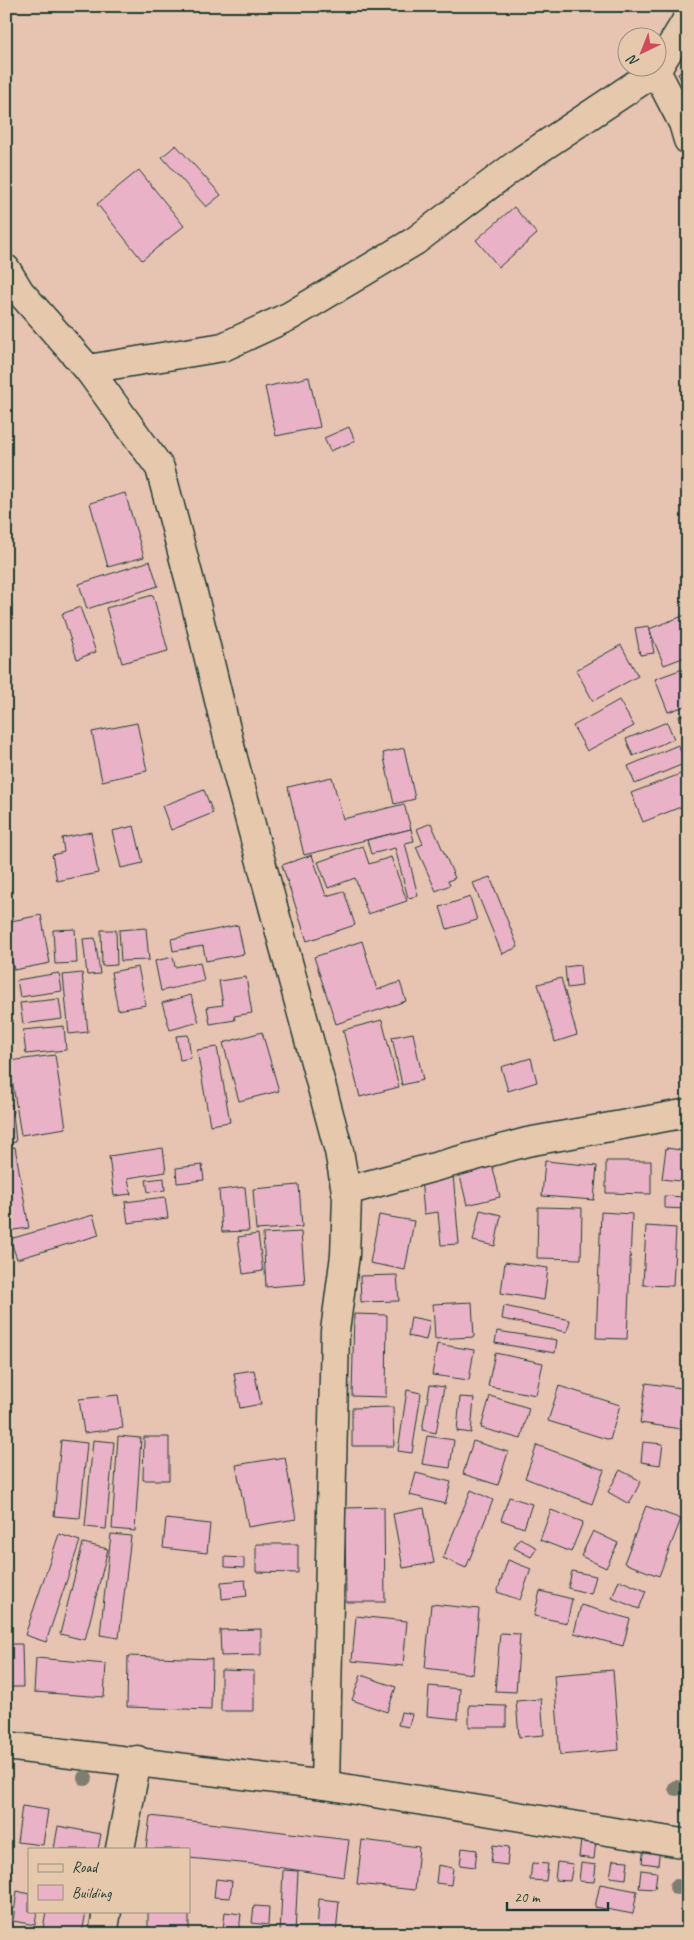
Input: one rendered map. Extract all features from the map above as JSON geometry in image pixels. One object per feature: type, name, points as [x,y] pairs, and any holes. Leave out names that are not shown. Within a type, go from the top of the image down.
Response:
[{"type":"street","points":[[666,54],[688,18]]},
{"type":"street","points":[[88,369],[223,347],[290,316],[415,241],[520,161],[645,78]]},
{"type":"street","points":[[660,78],[683,124],[688,140]]},
{"type":"street","points":[[6,269],[20,292],[88,369],[160,468],[194,597],[235,767],[339,1151],[346,1191],[345,1256],[335,1331],[325,1785]]},
{"type":"street","points":[[346,1191],[528,1142],[688,1112]]},
{"type":"street","points":[[6,1746],[137,1760],[325,1785],[688,1844]]},
{"type":"street","points":[[120,1848],[137,1760]]},
{"type":"street","points":[[103,1934],[107,1912]]},
{"type":"building","points":[[688,68],[688,91],[678,74]]},
{"type":"building","points":[[176,145],[221,195],[206,207],[162,157]]},
{"type":"building","points":[[139,170],[184,226],[142,260],[97,204]]},
{"type":"building","points":[[514,207],[537,234],[499,267],[476,240]]},
{"type":"building","points":[[309,377],[320,427],[276,436],[265,387]]},
{"type":"building","points":[[349,427],[355,441],[330,451],[324,438]]},
{"type":"building","points":[[125,493],[144,557],[108,567],[90,503]]},
{"type":"building","points":[[150,561],[158,586],[87,609],[79,584]]},
{"type":"building","points":[[153,595],[168,651],[122,663],[106,608]]},
{"type":"building","points":[[80,607],[96,652],[77,659],[62,614]]},
{"type":"building","points":[[688,614],[688,656],[664,665],[649,629]]},
{"type":"building","points":[[649,626],[654,653],[640,655],[635,628]]},
{"type":"building","points":[[621,645],[638,676],[593,701],[576,670]]},
{"type":"building","points":[[688,667],[688,705],[668,712],[655,679]]},
{"type":"building","points":[[619,700],[634,726],[587,751],[573,726]]},
{"type":"building","points":[[688,714],[688,747],[679,716]]},
{"type":"building","points":[[667,722],[674,739],[633,756],[626,739]]},
{"type":"building","points":[[137,723],[147,771],[102,781],[92,732]]},
{"type":"building","points":[[678,745],[686,763],[635,784],[628,766]]},
{"type":"building","points":[[404,748],[415,799],[394,804],[383,753]]},
{"type":"building","points":[[688,771],[688,804],[643,822],[631,793]]},
{"type":"building","points":[[332,777],[343,819],[404,804],[411,829],[304,855],[288,787]]},
{"type":"building","points":[[204,790],[213,813],[171,830],[162,806]]},
{"type":"building","points":[[431,823],[455,878],[448,881],[450,885],[436,891],[416,847],[423,844],[417,829]]},
{"type":"building","points":[[134,826],[143,863],[121,868],[112,831]]},
{"type":"building","points":[[411,829],[414,841],[405,843],[418,896],[408,898],[395,848],[371,854],[367,840]]},
{"type":"building","points":[[91,832],[98,873],[57,881],[52,855],[64,852],[62,838]]},
{"type":"building","points":[[363,846],[369,864],[391,857],[407,901],[368,914],[355,878],[328,888],[318,862]]},
{"type":"building","points":[[312,855],[326,896],[344,891],[355,925],[307,941],[282,865]]},
{"type":"building","points":[[490,877],[518,947],[502,954],[473,883]]},
{"type":"building","points":[[470,897],[477,920],[447,929],[440,907]]},
{"type":"building","points":[[41,915],[50,963],[14,970],[6,934],[6,922]]},
{"type":"building","points":[[238,925],[244,954],[206,961],[203,946],[173,951],[171,939]]},
{"type":"building","points":[[146,928],[149,960],[121,961],[119,930]]},
{"type":"building","points":[[75,929],[77,963],[55,964],[53,930]]},
{"type":"building","points":[[101,930],[116,930],[117,965],[102,966]]},
{"type":"building","points":[[95,938],[100,974],[87,975],[83,939]]},
{"type":"building","points":[[362,941],[377,990],[400,982],[406,1001],[336,1024],[314,957]]},
{"type":"building","points":[[173,957],[175,967],[200,962],[204,981],[161,991],[155,961]]},
{"type":"building","points":[[580,965],[582,986],[567,988],[565,967]]},
{"type":"building","points":[[138,967],[146,1005],[118,1010],[111,972]]},
{"type":"building","points":[[59,973],[62,991],[20,997],[17,980]]},
{"type":"building","points":[[82,973],[88,1032],[69,1034],[63,975]]},
{"type":"building","points":[[246,977],[252,1013],[234,1016],[235,1020],[210,1024],[207,1007],[223,1005],[219,981]]},
{"type":"building","points":[[561,978],[577,1035],[555,1042],[538,984]]},
{"type":"building","points":[[191,995],[199,1022],[170,1030],[162,1003]]},
{"type":"building","points":[[59,999],[62,1019],[23,1024],[20,1003]]},
{"type":"building","points":[[382,1020],[399,1087],[360,1097],[343,1030]]},
{"type":"building","points":[[64,1026],[66,1050],[26,1054],[23,1030]]},
{"type":"building","points":[[262,1032],[279,1091],[239,1101],[223,1043]]},
{"type":"building","points":[[413,1033],[423,1080],[402,1085],[392,1037]]},
{"type":"building","points":[[188,1035],[191,1058],[180,1060],[176,1036]]},
{"type":"building","points":[[217,1047],[230,1122],[210,1125],[197,1050]]},
{"type":"building","points":[[55,1055],[66,1128],[21,1135],[9,1061]]},
{"type":"building","points":[[531,1058],[537,1082],[508,1091],[501,1067]]},
{"type":"building","points":[[6,1064],[10,1089],[6,1090]]},
{"type":"building","points":[[12,1104],[16,1142],[6,1144],[6,1105]]},
{"type":"building","points":[[15,1147],[29,1228],[6,1231],[6,1149]]},
{"type":"building","points":[[163,1148],[166,1172],[128,1178],[131,1194],[114,1196],[109,1156]]},
{"type":"building","points":[[666,1148],[688,1151],[688,1182],[662,1179]]},
{"type":"building","points":[[545,1161],[597,1166],[594,1200],[542,1196]]},
{"type":"building","points":[[606,1161],[651,1161],[651,1194],[606,1193]]},
{"type":"building","points":[[492,1164],[500,1197],[467,1205],[459,1172]]},
{"type":"building","points":[[202,1165],[204,1180],[177,1183],[176,1168]]},
{"type":"building","points":[[453,1174],[459,1244],[441,1245],[438,1212],[424,1214],[421,1178]]},
{"type":"building","points":[[164,1178],[165,1190],[148,1192],[146,1180]]},
{"type":"building","points":[[299,1185],[302,1227],[256,1230],[253,1189]]},
{"type":"building","points":[[245,1187],[249,1231],[222,1232],[219,1190]]},
{"type":"building","points":[[664,1196],[688,1197],[688,1209],[664,1208]]},
{"type":"building","points":[[165,1197],[168,1218],[128,1223],[125,1202]]},
{"type":"building","points":[[538,1207],[582,1208],[581,1259],[537,1258]]},
{"type":"building","points":[[480,1210],[501,1215],[495,1246],[473,1241]]},
{"type":"building","points":[[601,1212],[632,1214],[627,1339],[596,1338]]},
{"type":"building","points":[[93,1215],[99,1235],[17,1259],[10,1239]]},
{"type":"building","points":[[379,1215],[414,1221],[405,1270],[370,1263]]},
{"type":"building","points":[[646,1226],[676,1228],[673,1286],[643,1285]]},
{"type":"building","points":[[301,1232],[305,1284],[266,1287],[263,1234]]},
{"type":"building","points":[[258,1234],[263,1271],[243,1274],[238,1237]]},
{"type":"building","points":[[505,1262],[548,1268],[544,1300],[501,1293]]},
{"type":"building","points":[[397,1275],[399,1301],[361,1302],[360,1276]]},
{"type":"building","points":[[472,1302],[474,1337],[435,1339],[433,1304]]},
{"type":"building","points":[[504,1306],[570,1320],[567,1332],[502,1319]]},
{"type":"building","points":[[354,1314],[387,1315],[386,1397],[352,1396]]},
{"type":"building","points":[[411,1317],[430,1321],[426,1340],[408,1336]]},
{"type":"building","points":[[497,1331],[557,1340],[555,1353],[495,1343]]},
{"type":"building","points":[[437,1344],[474,1350],[469,1380],[432,1375]]},
{"type":"building","points":[[495,1353],[543,1363],[536,1395],[488,1386]]},
{"type":"building","points":[[254,1370],[261,1404],[240,1408],[234,1373]]},
{"type":"building","points":[[646,1383],[688,1389],[688,1430],[640,1423]]},
{"type":"building","points":[[430,1385],[444,1387],[436,1433],[422,1430]]},
{"type":"building","points":[[559,1386],[620,1405],[610,1440],[548,1421]]},
{"type":"building","points":[[407,1390],[421,1393],[412,1453],[398,1451]]},
{"type":"building","points":[[118,1395],[123,1428],[84,1433],[79,1399]]},
{"type":"building","points":[[490,1396],[529,1408],[521,1439],[481,1428]]},
{"type":"building","points":[[460,1397],[474,1398],[471,1433],[457,1431]]},
{"type":"building","points":[[393,1407],[394,1446],[352,1446],[352,1408]]},
{"type":"building","points":[[118,1436],[141,1438],[135,1531],[112,1529]]},
{"type":"building","points":[[427,1436],[454,1440],[450,1468],[422,1464]]},
{"type":"building","points":[[144,1437],[169,1437],[169,1480],[143,1480]]},
{"type":"building","points":[[61,1440],[87,1443],[80,1518],[54,1516]]},
{"type":"building","points":[[93,1440],[114,1442],[106,1529],[85,1527]]},
{"type":"building","points":[[473,1441],[508,1452],[498,1485],[463,1474]]},
{"type":"building","points":[[643,1442],[663,1444],[660,1465],[641,1462]]},
{"type":"building","points":[[537,1445],[604,1470],[592,1504],[525,1478]]},
{"type":"building","points":[[285,1457],[296,1519],[248,1527],[236,1465]]},
{"type":"building","points":[[620,1470],[641,1481],[629,1504],[608,1492]]},
{"type":"building","points":[[416,1473],[451,1482],[445,1504],[410,1495]]},
{"type":"building","points":[[471,1490],[493,1500],[466,1568],[443,1558]]},
{"type":"building","points":[[509,1497],[532,1504],[524,1528],[501,1520]]},
{"type":"building","points":[[646,1506],[681,1519],[659,1576],[624,1563]]},
{"type":"building","points":[[384,1507],[385,1602],[346,1602],[345,1508]]},
{"type":"building","points":[[424,1508],[434,1563],[403,1568],[393,1514]]},
{"type":"building","points":[[551,1510],[583,1522],[571,1552],[540,1540]]},
{"type":"building","points":[[166,1519],[210,1524],[207,1553],[163,1548]]},
{"type":"building","points":[[593,1531],[618,1543],[606,1568],[581,1556]]},
{"type":"building","points":[[59,1534],[80,1541],[46,1642],[25,1635]]},
{"type":"building","points":[[111,1534],[131,1536],[119,1638],[100,1635]]},
{"type":"building","points":[[520,1538],[537,1548],[531,1557],[514,1548]]},
{"type":"building","points":[[83,1543],[108,1549],[85,1640],[60,1634]]},
{"type":"building","points":[[256,1544],[298,1544],[298,1573],[256,1572]]},
{"type":"building","points":[[225,1557],[244,1558],[244,1568],[225,1567]]},
{"type":"building","points":[[508,1560],[531,1569],[520,1600],[497,1592]]},
{"type":"building","points":[[572,1571],[596,1576],[591,1594],[568,1588]]},
{"type":"building","points":[[245,1580],[247,1596],[222,1599],[221,1582]]},
{"type":"building","points":[[619,1580],[646,1591],[639,1609],[612,1598]]},
{"type":"building","points":[[540,1591],[572,1599],[567,1623],[534,1616]]},
{"type":"building","points":[[431,1604],[479,1609],[473,1674],[425,1668]]},
{"type":"building","points":[[581,1605],[630,1619],[623,1646],[574,1633]]},
{"type":"building","points":[[356,1616],[407,1621],[403,1666],[352,1661]]},
{"type":"building","points":[[261,1629],[261,1655],[221,1656],[220,1630]]},
{"type":"building","points":[[500,1633],[520,1634],[516,1692],[495,1691]]},
{"type":"building","points":[[6,1644],[22,1644],[23,1687],[6,1687]]},
{"type":"building","points":[[128,1656],[212,1659],[211,1710],[127,1707]]},
{"type":"building","points":[[36,1658],[106,1664],[104,1697],[34,1692]]},
{"type":"building","points":[[221,1670],[254,1671],[254,1711],[221,1711]]},
{"type":"building","points":[[613,1670],[619,1750],[560,1755],[554,1675]]},
{"type":"building","points":[[361,1675],[396,1687],[387,1712],[352,1700]]},
{"type":"building","points":[[429,1686],[460,1689],[458,1719],[427,1716]]},
{"type":"building","points":[[541,1699],[544,1735],[519,1737],[516,1701]]},
{"type":"building","points":[[469,1705],[506,1706],[506,1727],[469,1727]]},
{"type":"building","points":[[401,1712],[412,1714],[409,1727],[398,1725]]},
{"type":"building","points":[[22,1806],[48,1810],[43,1845],[17,1842]]},
{"type":"building","points":[[150,1816],[349,1840],[344,1877],[262,1865],[190,1858],[190,1848],[146,1848]]},
{"type":"building","points":[[58,1826],[101,1834],[98,1848],[54,1848]]},
{"type":"building","points":[[362,1840],[419,1847],[415,1890],[357,1884]]},
{"type":"building","points":[[581,1840],[596,1841],[594,1859],[579,1857]]},
{"type":"building","points":[[493,1845],[509,1847],[507,1865],[491,1863]]},
{"type":"building","points":[[644,1845],[660,1847],[658,1865],[642,1863]]},
{"type":"building","points":[[462,1848],[477,1850],[475,1867],[460,1865]]},
{"type":"building","points":[[613,1860],[628,1861],[626,1879],[610,1877]]},
{"type":"building","points":[[557,1862],[573,1864],[570,1881],[555,1880]]},
{"type":"building","points":[[532,1863],[548,1864],[546,1881],[530,1880]]},
{"type":"building","points":[[581,1863],[596,1865],[594,1882],[579,1881]]},
{"type":"building","points":[[438,1865],[453,1868],[451,1885],[436,1883]]},
{"type":"building","points":[[283,1870],[298,1871],[295,1934],[280,1934]]},
{"type":"building","points":[[641,1870],[657,1872],[655,1889],[639,1888]]},
{"type":"building","points":[[216,1879],[232,1881],[230,1898],[214,1897]]},
{"type":"building","points":[[600,1884],[637,1891],[633,1914],[595,1907]]},
{"type":"building","points":[[17,1891],[28,1894],[28,1912],[37,1912],[35,1925],[13,1921]]},
{"type":"building","points":[[319,1899],[339,1901],[336,1934],[317,1934]]},
{"type":"building","points":[[254,1906],[269,1907],[268,1925],[252,1923]]},
{"type":"building","points":[[46,1912],[86,1912],[82,1934],[42,1934]]},
{"type":"building","points":[[148,1912],[189,1912],[189,1934],[148,1934]]},
{"type":"building","points":[[225,1912],[241,1914],[239,1931],[223,1930]]}]
